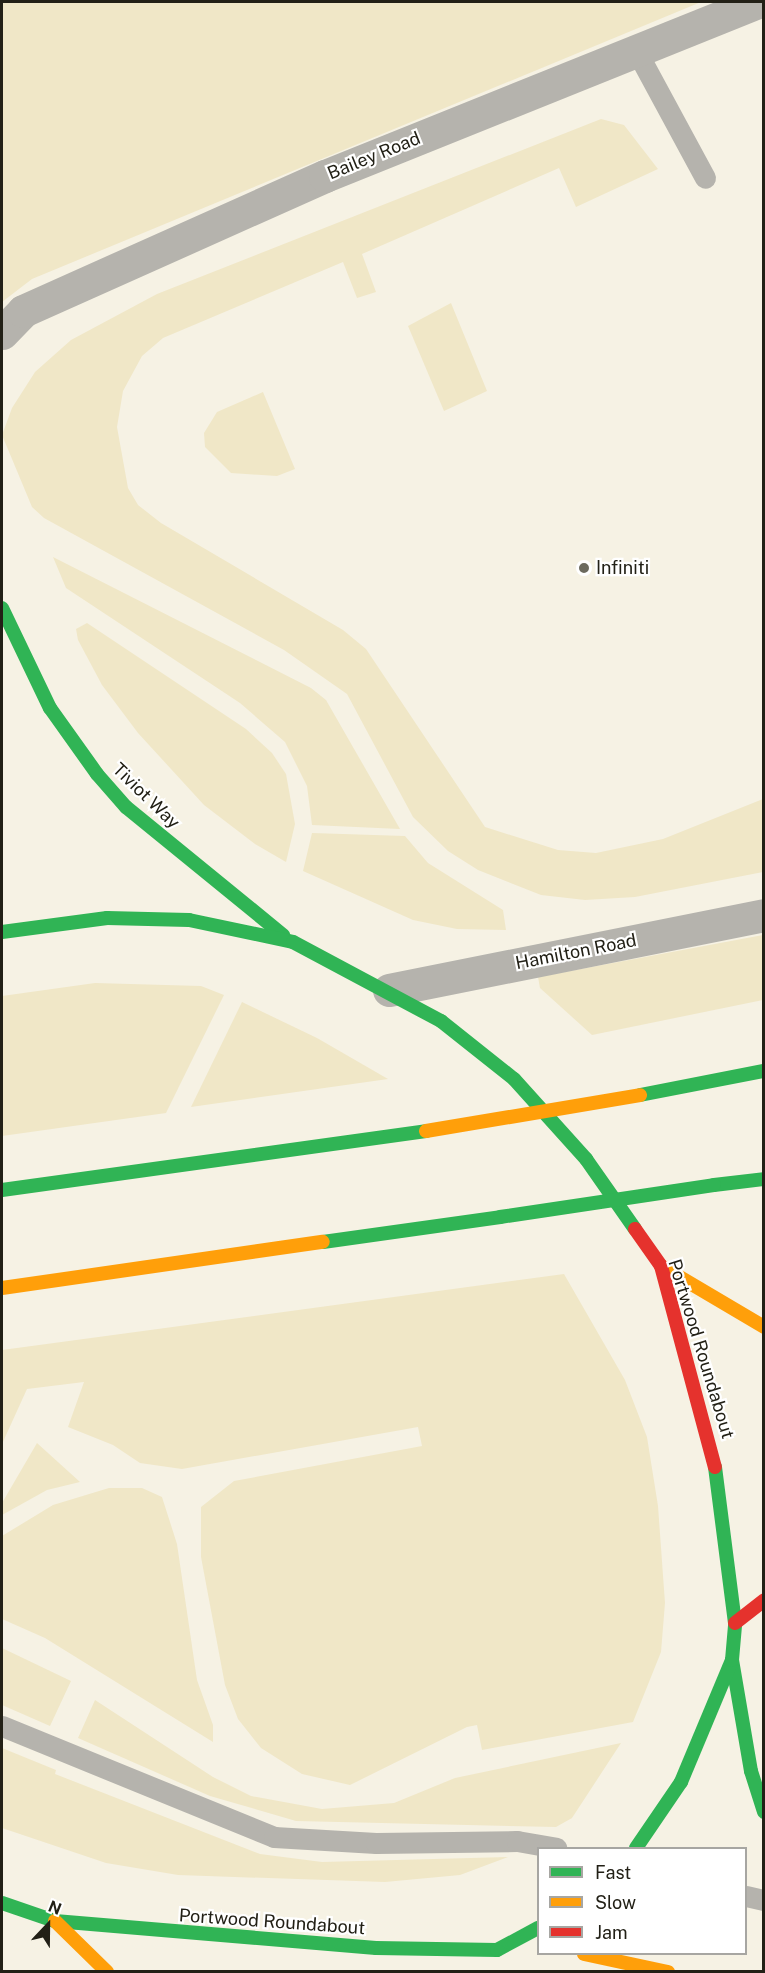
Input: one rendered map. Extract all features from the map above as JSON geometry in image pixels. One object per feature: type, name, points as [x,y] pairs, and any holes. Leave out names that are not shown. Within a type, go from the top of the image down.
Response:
[{"type":"main road","name":"Tiviot Way","points":[[2,608],[50,708],[97,774],[126,807],[201,872],[292,942]]},
{"type":"main road","name":"Portwood Roundabout","points":[[2,932],[107,918],[189,920],[292,942],[389,990],[441,1021],[514,1079],[586,1159],[662,1266],[713,1452],[735,1623],[732,1660],[681,1782],[637,1847]]},
{"type":"main road","points":[[2,1190],[426,1131],[640,1095],[764,1071]]},
{"type":"main road","points":[[2,1287],[764,1179]]},
{"type":"main road","points":[[662,1266],[764,1327]]},
{"type":"main road","points":[[735,1623],[764,1600]]},
{"type":"main road","points":[[732,1660],[751,1771],[764,1812]]},
{"type":"main road","name":"Portwood Roundabout","points":[[2,1903],[55,1921],[263,1942],[497,1950],[521,1940],[537,1929]]},
{"type":"main road","points":[[55,1921],[107,1971]]},
{"type":"main road","points":[[521,1940],[537,1944]]},
{"type":"main road","points":[[481,1964],[497,1950]]},
{"type":"main road","points":[[593,1955],[668,1971]]},
{"type":"street","name":"Bailey Road","points":[[2,333],[23,311],[325,176],[758,2]]},
{"type":"street","name":"Hamilton Road","points":[[389,990],[764,915]]},
{"type":"lane","points":[[637,52],[649,82],[675,118],[705,178]]},
{"type":"lane","points":[[2,1726],[274,1837],[376,1843],[517,1841],[550,1847]]},
{"type":"lane","points":[[747,1896],[764,1900]]},
{"type":"shaded area","points":[[2,2],[701,2],[32,279],[2,302]]},
{"type":"shaded area","points":[[601,119],[624,125],[658,169],[576,207],[559,168],[362,254],[376,292],[357,298],[343,262],[163,338],[142,356],[123,391],[117,427],[128,488],[138,505],[161,523],[343,630],[366,649],[485,827],[558,850],[596,853],[663,839],[763,799],[763,872],[635,897],[585,900],[541,895],[478,870],[448,851],[413,817],[347,694],[284,650],[44,518],[32,507],[2,435],[12,408],[35,372],[71,340],[157,294]]},
{"type":"shaded area","points":[[451,303],[487,391],[444,411],[408,326]]},
{"type":"shaded area","points":[[263,392],[295,469],[277,476],[231,473],[205,447],[204,433],[217,412]]},
{"type":"shaded area","points":[[53,557],[311,688],[326,700],[400,829],[312,825],[307,786],[285,742],[240,703],[66,588]]},
{"type":"shaded area","points":[[87,623],[246,729],[272,753],[286,774],[295,824],[286,862],[255,844],[204,805],[138,733],[102,685],[78,640],[76,629]]},
{"type":"shaded area","points":[[312,833],[405,836],[428,863],[503,910],[506,930],[457,929],[413,920],[303,871]]},
{"type":"shaded area","points":[[763,935],[763,1000],[592,1035],[540,988],[538,977]]},
{"type":"shaded area","points":[[95,983],[201,986],[224,995],[166,1113],[2,1136],[2,996]]},
{"type":"shaded area","points":[[242,1002],[317,1038],[388,1079],[191,1107]]},
{"type":"shaded area","points":[[564,1274],[625,1380],[647,1437],[658,1506],[665,1603],[661,1652],[633,1722],[482,1750],[477,1725],[467,1727],[350,1785],[302,1774],[261,1748],[238,1719],[225,1685],[201,1557],[201,1507],[234,1481],[422,1446],[418,1427],[182,1469],[140,1463],[113,1445],[68,1427],[84,1382],[27,1389],[2,1444],[2,1350]]},
{"type":"shaded area","points":[[37,1443],[80,1482],[47,1490],[2,1515],[2,1503]]},
{"type":"shaded area","points":[[109,1488],[142,1488],[162,1497],[177,1544],[197,1680],[213,1725],[213,1742],[45,1638],[2,1619],[2,1536],[53,1505]]},
{"type":"shaded area","points":[[2,1648],[71,1681],[50,1726],[2,1705]]},
{"type":"shaded area","points":[[95,1700],[213,1777],[251,1796],[322,1809],[394,1803],[455,1778],[621,1743],[572,1818],[556,1827],[296,1821],[210,1796],[78,1738]]},
{"type":"shaded area","points":[[2,1748],[56,1770],[55,1774],[260,1854],[322,1862],[508,1857],[460,1875],[385,1882],[178,1875],[106,1863],[2,1828]]},
{"type":"traffic: fast","points":[[2,608],[50,708],[97,774],[126,807],[283,935]]},
{"type":"traffic: fast","points":[[2,932],[107,918],[189,920],[293,942],[441,1021],[514,1079],[586,1159],[635,1229]]},
{"type":"traffic: fast","points":[[640,1095],[764,1071]]},
{"type":"traffic: fast","points":[[2,1190],[426,1131]]},
{"type":"traffic: fast","points":[[714,1185],[764,1179]]},
{"type":"traffic: fast","points":[[500,1217],[714,1185]]},
{"type":"traffic: fast","points":[[323,1242],[500,1217]]},
{"type":"traffic: fast","points":[[637,1847],[681,1782],[732,1660],[735,1623],[715,1467]]},
{"type":"traffic: fast","points":[[732,1660],[751,1771],[764,1812]]},
{"type":"traffic: fast","points":[[2,1903],[55,1921],[376,1948],[497,1950],[537,1929]]},
{"type":"traffic: slow","points":[[426,1131],[640,1095]]},
{"type":"traffic: slow","points":[[2,1288],[323,1242]]},
{"type":"traffic: slow","points":[[661,1266],[764,1327]]},
{"type":"traffic: slow","points":[[55,1921],[107,1972]]},
{"type":"traffic: slow","points":[[589,1955],[668,1972]]},
{"type":"traffic: jam","points":[[635,1229],[661,1266],[715,1467]]},
{"type":"traffic: jam","points":[[735,1623],[764,1600]]},
{"type":"place","name":"Infiniti","points":[[584,568]]}]
